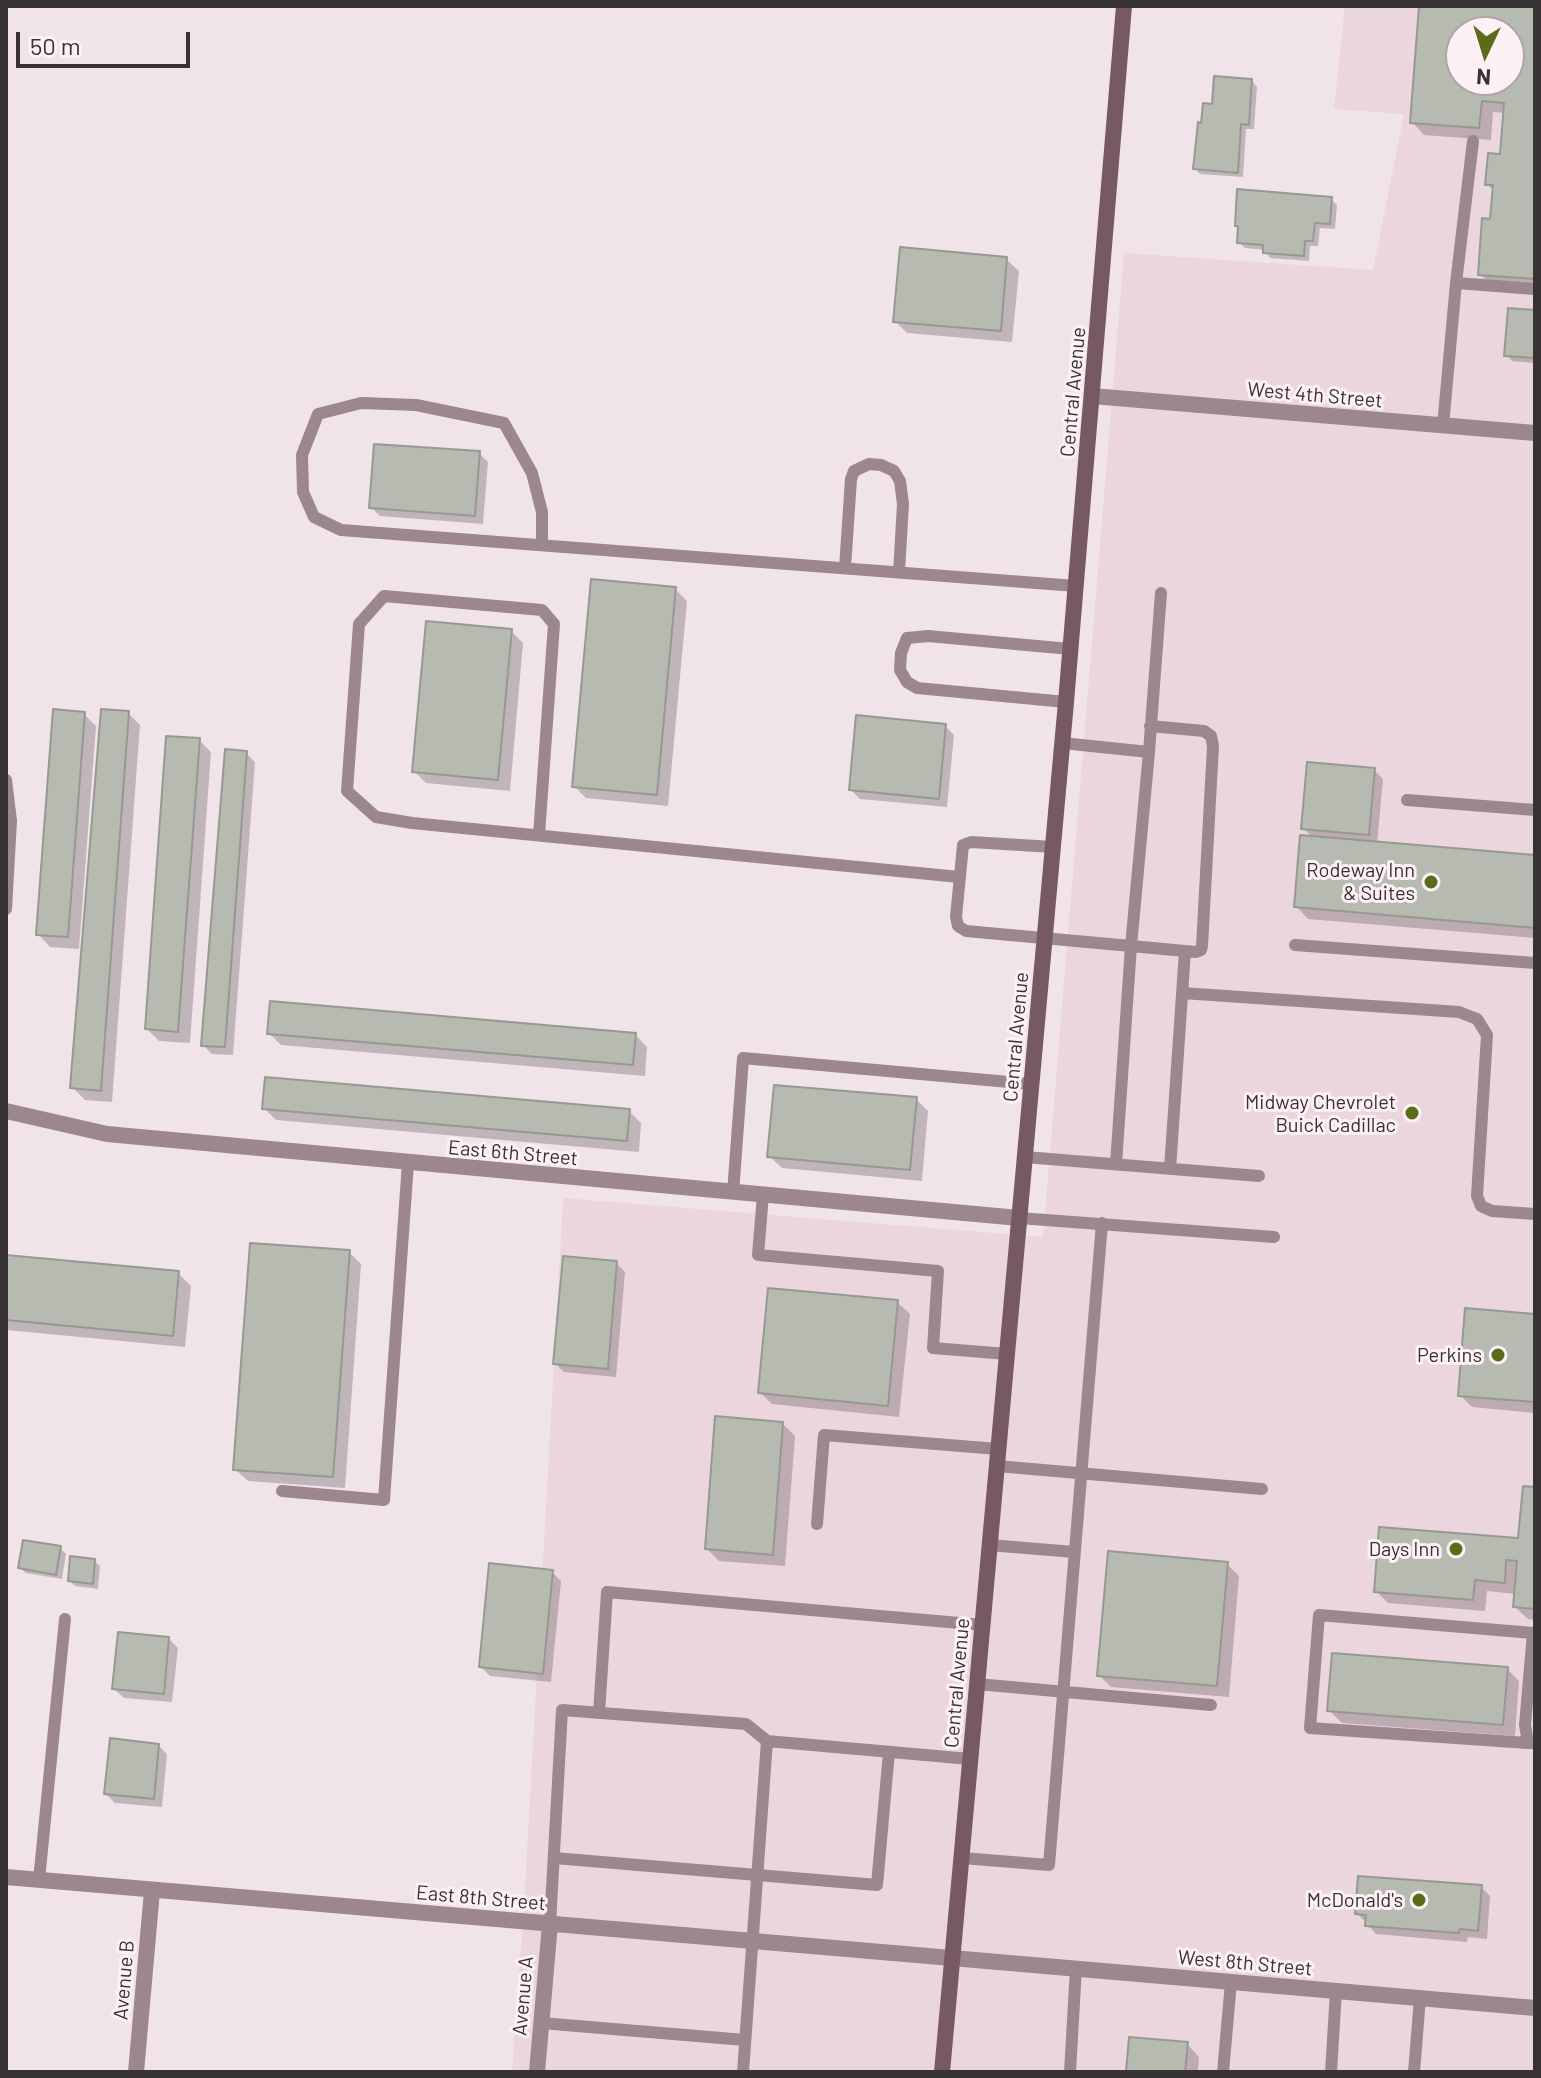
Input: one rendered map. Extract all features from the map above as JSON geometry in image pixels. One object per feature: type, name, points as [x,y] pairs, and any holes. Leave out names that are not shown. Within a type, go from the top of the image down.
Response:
[{"type":"street","name":"Central Avenue","points":[[942,2072],[1066,702],[1124,6]]},
{"type":"street","name":"West 4th Street","points":[[1092,396],[1535,433]]},
{"type":"street","name":"East 6th Street","points":[[6,1111],[107,1134],[1019,1218]]},
{"type":"street","name":"East 8th Street","points":[[6,1877],[952,1958]]},
{"type":"street","name":"Avenue B","points":[[136,2072],[152,1891]]},
{"type":"street","name":"Avenue A","points":[[537,2072],[550,1924]]},
{"type":"street","name":"West 8th Street","points":[[952,1958],[1535,2008]]},
{"type":"lane","points":[[1443,426],[1473,141]]},
{"type":"lane","points":[[1456,283],[1535,289]]},
{"type":"lane","points":[[542,545],[542,512],[532,473],[504,423],[416,405],[361,403],[318,414],[302,455],[303,492],[314,517],[341,530],[1076,586]]},
{"type":"lane","points":[[845,568],[851,479],[854,471],[869,464],[894,471],[900,481],[903,504],[899,572]]},
{"type":"lane","points":[[1116,1164],[1161,593]]},
{"type":"lane","points":[[539,835],[554,624],[542,610],[384,596],[359,624],[347,791],[376,817],[412,823],[959,877]]},
{"type":"lane","points":[[1066,702],[917,688],[907,682],[900,670],[901,653],[907,638],[928,636],[1070,649]]},
{"type":"lane","points":[[1053,847],[971,842],[963,845],[958,926],[966,931],[1196,952],[1202,946],[1213,746],[1211,736],[1204,731],[1150,726]]},
{"type":"lane","points":[[1062,743],[1149,752]]},
{"type":"lane","points":[[6,780],[11,821],[6,909]]},
{"type":"lane","points":[[1407,800],[1535,810]]},
{"type":"lane","points":[[1295,945],[1535,963]]},
{"type":"lane","points":[[1170,1169],[1185,951]]},
{"type":"lane","points":[[1182,993],[1459,1012],[1477,1019],[1487,1035],[1477,1196],[1481,1206],[1492,1211],[1535,1214]]},
{"type":"lane","points":[[733,1193],[743,1058],[1031,1084]]},
{"type":"lane","points":[[1025,1157],[1259,1176]]},
{"type":"lane","points":[[282,1491],[384,1500],[408,1163]]},
{"type":"lane","points":[[763,1195],[758,1255],[938,1271],[933,1348],[1007,1354]]},
{"type":"lane","points":[[1019,1218],[1274,1237]]},
{"type":"lane","points":[[962,1858],[1049,1865],[1102,1223]]},
{"type":"lane","points":[[817,1524],[824,1435],[998,1449]]},
{"type":"lane","points":[[997,1466],[1262,1489]]},
{"type":"lane","points":[[989,1545],[1074,1552]]},
{"type":"lane","points":[[599,1713],[607,1592],[982,1625]]},
{"type":"lane","points":[[1319,1615],[1533,1633],[1525,1725],[1532,1743],[1310,1728],[1319,1615]]},
{"type":"lane","points":[[39,1880],[65,1619]]},
{"type":"lane","points":[[977,1684],[1211,1705]]},
{"type":"lane","points":[[550,1924],[562,1710],[746,1724],[767,1741],[970,1759]]},
{"type":"lane","points":[[743,2072],[767,1741]]},
{"type":"lane","points":[[554,1858],[877,1885],[889,1752]]},
{"type":"lane","points":[[1070,2072],[1076,1968]]},
{"type":"lane","points":[[1223,2072],[1231,1982]]},
{"type":"lane","points":[[1331,2072],[1336,1991]]},
{"type":"lane","points":[[1414,2072],[1420,1998]]},
{"type":"lane","points":[[541,2023],[745,2040]]},
{"type":"shaded area","points":[[1345,6],[1535,6],[1535,2072],[512,2072],[563,1198],[1043,1237],[1124,253],[1373,270],[1404,114],[1334,109]]},
{"type":"building","points":[[1419,6],[1535,6],[1535,279],[1478,275],[1482,218],[1490,219],[1493,185],[1485,185],[1488,153],[1500,154],[1504,103],[1482,101],[1479,128],[1410,123]]},
{"type":"building","points":[[1214,76],[1252,79],[1249,125],[1241,124],[1238,173],[1193,169],[1198,122],[1201,123],[1203,103],[1212,104]]},
{"type":"building","points":[[1237,189],[1332,197],[1330,224],[1315,223],[1313,241],[1305,241],[1304,256],[1263,253],[1263,245],[1237,243]]},
{"type":"building","points":[[900,247],[1007,257],[1001,331],[893,322]]},
{"type":"building","points":[[1508,308],[1535,310],[1535,358],[1504,356]]},
{"type":"building","points":[[374,444],[480,451],[475,516],[369,508]]},
{"type":"building","points":[[591,579],[676,587],[657,795],[572,787]]},
{"type":"building","points":[[426,621],[512,629],[498,780],[412,772]]},
{"type":"building","points":[[53,709],[85,712],[68,937],[36,935]]},
{"type":"building","points":[[101,709],[129,711],[101,1091],[70,1088]]},
{"type":"building","points":[[856,715],[946,724],[939,799],[849,790]]},
{"type":"building","points":[[166,736],[200,738],[178,1032],[145,1029]]},
{"type":"building","points":[[225,749],[247,751],[225,1047],[201,1046]]},
{"type":"building","points":[[1307,762],[1375,768],[1369,835],[1301,829]]},
{"type":"building","points":[[1300,835],[1535,855],[1535,928],[1294,907]]},
{"type":"building","points":[[270,1001],[636,1033],[633,1065],[267,1034]]},
{"type":"building","points":[[265,1077],[630,1109],[627,1141],[262,1109]]},
{"type":"building","points":[[774,1085],[917,1097],[910,1170],[767,1157]]},
{"type":"building","points":[[250,1243],[350,1250],[333,1477],[233,1470]]},
{"type":"building","points":[[6,1255],[179,1271],[173,1336],[6,1320]]},
{"type":"building","points":[[563,1256],[617,1261],[608,1369],[553,1364]]},
{"type":"building","points":[[768,1288],[898,1300],[888,1406],[758,1393]]},
{"type":"building","name":"Perkins","points":[[1465,1308],[1535,1314],[1535,1402],[1458,1396]]},
{"type":"building","points":[[715,1416],[783,1422],[773,1555],[705,1549]]},
{"type":"building","name":"Days Inn","points":[[1523,1486],[1535,1487],[1535,1609],[1513,1607],[1517,1561],[1506,1560],[1505,1583],[1475,1580],[1473,1600],[1374,1592],[1379,1527],[1518,1538]]},
{"type":"building","points":[[23,1540],[61,1546],[56,1575],[18,1568]]},
{"type":"building","points":[[1108,1551],[1228,1562],[1217,1686],[1097,1676]]},
{"type":"building","points":[[70,1556],[95,1559],[93,1584],[68,1581]]},
{"type":"building","points":[[489,1563],[553,1570],[543,1674],[479,1667]]},
{"type":"building","points":[[118,1632],[169,1637],[164,1694],[112,1689]]},
{"type":"building","points":[[1332,1653],[1508,1667],[1503,1725],[1327,1711]]},
{"type":"building","points":[[110,1738],[159,1744],[154,1799],[104,1794]]},
{"type":"building","name":"McDonald's","points":[[1358,1876],[1482,1885],[1478,1931],[1460,1929],[1459,1933],[1365,1926],[1366,1915],[1355,1914]]},
{"type":"building","points":[[1129,2037],[1188,2042],[1185,2072],[1126,2072]]},
{"type":"place","name":"Rodeway Inn & Suites","points":[[1431,882]]},
{"type":"place","name":"Midway Chevrolet Buick Cadillac","points":[[1412,1113]]},
{"type":"place","name":"Perkins","points":[[1498,1355]]},
{"type":"place","name":"Days Inn","points":[[1456,1549]]},
{"type":"place","name":"McDonald's","points":[[1419,1900]]}]
